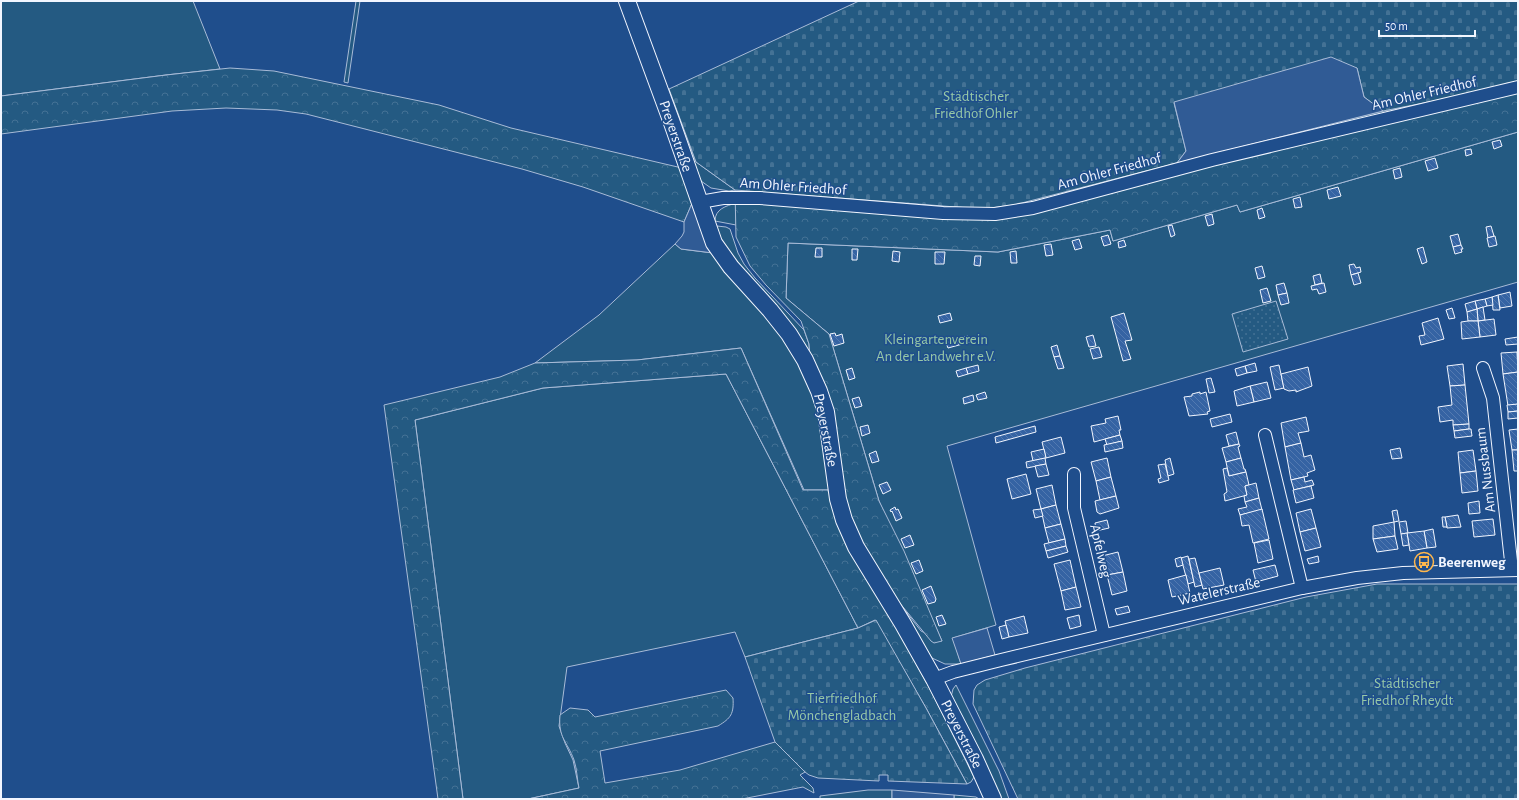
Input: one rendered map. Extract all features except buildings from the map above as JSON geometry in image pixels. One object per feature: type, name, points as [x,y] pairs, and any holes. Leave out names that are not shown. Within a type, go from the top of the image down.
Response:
[{"type":"main road","name":"Preyerstraße","points":[[627,1],[714,242],[721,255],[770,310],[789,334],[805,360],[819,391],[826,412],[836,488],[844,520],[863,559],[904,624],[934,679],[993,799]]},
{"type":"street","name":"Am Ohler Friedhof","points":[[700,202],[723,198],[760,198],[943,213],[995,214],[1033,208],[1212,160],[1518,87]]},
{"type":"street","name":"Am Nussbaum","points":[[1483,368],[1493,398],[1515,570]]},
{"type":"street","points":[[1265,435],[1302,588]]},
{"type":"street","name":"Apfelweg","points":[[1074,474],[1074,508],[1104,635]]},
{"type":"street","name":"Watelerstraße","points":[[934,679],[953,672],[1000,660],[1302,588],[1357,578],[1403,573],[1515,570]]},
{"type":"green space","points":[[1,1],[193,1],[220,69],[1,96]]},
{"type":"green space","points":[[356,1],[360,1],[348,83],[344,82]]},
{"type":"green space","name":"Städtischer Friedhof Ohler","points":[[859,1],[1518,1],[1518,81],[1459,96],[1383,111],[1364,97],[1357,68],[1174,103],[1186,151],[1177,163],[1014,205],[982,209],[735,190],[696,162],[669,89]]},
{"type":"green space","points":[[230,68],[274,71],[439,105],[511,128],[682,168],[693,201],[684,222],[583,187],[522,169],[306,114],[277,110],[226,108],[172,111],[1,134],[1,96]]},
{"type":"green space","points":[[1518,81],[1518,132],[1240,212],[1237,205],[1113,241],[1110,230],[998,252],[788,243],[786,298],[829,334],[879,501],[904,551],[942,641],[934,643],[931,641],[889,590],[854,531],[810,357],[809,344],[801,321],[750,266],[736,237],[735,190],[871,200],[1066,192],[1230,148],[1383,111],[1459,96]]},
{"type":"green space","points":[[669,89],[696,162],[735,190],[729,191],[711,188],[701,181],[693,168],[665,90]]},
{"type":"green space","name":"Kleingartenverein An der Landwehr e.V.","points":[[1518,132],[1518,282],[947,446],[996,625],[953,638],[961,664],[945,664],[932,658],[889,590],[921,631],[942,641],[879,501],[829,334],[786,298],[788,243],[998,252],[1110,230],[1113,241],[1237,205],[1240,212]]},
{"type":"green space","points":[[736,203],[736,225],[715,221],[715,217],[719,211]]},
{"type":"green space","points":[[717,226],[730,229],[738,253],[744,264],[755,278],[804,330],[809,344],[810,357],[728,255],[715,227]]},
{"type":"green space","points":[[675,244],[681,249],[713,253],[790,347],[810,389],[818,410],[831,490],[804,490],[741,348],[637,360],[535,363],[599,315]]},
{"type":"green space","points":[[1276,301],[1288,339],[1243,352],[1232,314]]},
{"type":"green space","points":[[741,348],[803,490],[831,490],[889,614],[932,693],[974,777],[971,782],[967,784],[926,708],[875,620],[858,628],[726,374],[543,388],[415,420],[463,799],[438,799],[384,405],[500,377],[535,363],[637,360]]},
{"type":"green space","points":[[726,374],[858,628],[745,657],[735,632],[567,667],[559,726],[573,760],[579,788],[528,799],[463,799],[415,420],[543,388]]},
{"type":"green space","name":"Städtischer Friedhof Rheydt","points":[[1377,584],[1518,584],[1518,799],[1018,799],[973,704],[974,690],[977,685],[985,680],[1025,668],[1306,597]]},
{"type":"green space","name":"Tierfriedhof Mönchengladbach","points":[[876,620],[967,784],[888,781],[888,775],[879,775],[879,781],[818,778],[805,772],[775,742],[745,657],[858,628]]},
{"type":"green space","points":[[956,685],[999,771],[1009,799],[999,799],[951,697],[953,689]]},
{"type":"green space","points":[[726,690],[733,698],[733,708],[729,718],[718,726],[600,751],[605,783],[680,770],[775,742],[805,772],[800,775],[813,788],[814,793],[803,787],[742,799],[528,799],[579,788],[574,760],[560,729],[560,715],[570,708],[588,710],[595,717]]},
{"type":"green space","points":[[868,790],[892,790],[892,799],[820,799],[820,796]]},
{"type":"green space","points":[[954,795],[976,797],[979,799],[954,799]]},
{"type":"shaded area","points":[[1331,57],[1357,68],[1364,97],[1383,111],[1177,163],[1186,151],[1174,102]]},
{"type":"shaded area","points":[[693,201],[713,253],[681,249],[675,244],[684,232],[684,222]]},
{"type":"shaded area","points":[[987,628],[995,655],[961,664],[952,638]]},
{"type":"shaded area","points":[[892,790],[954,795],[954,799],[892,799]]},
{"type":"place","name":"Beerenweg","points":[[1424,562]]}]
